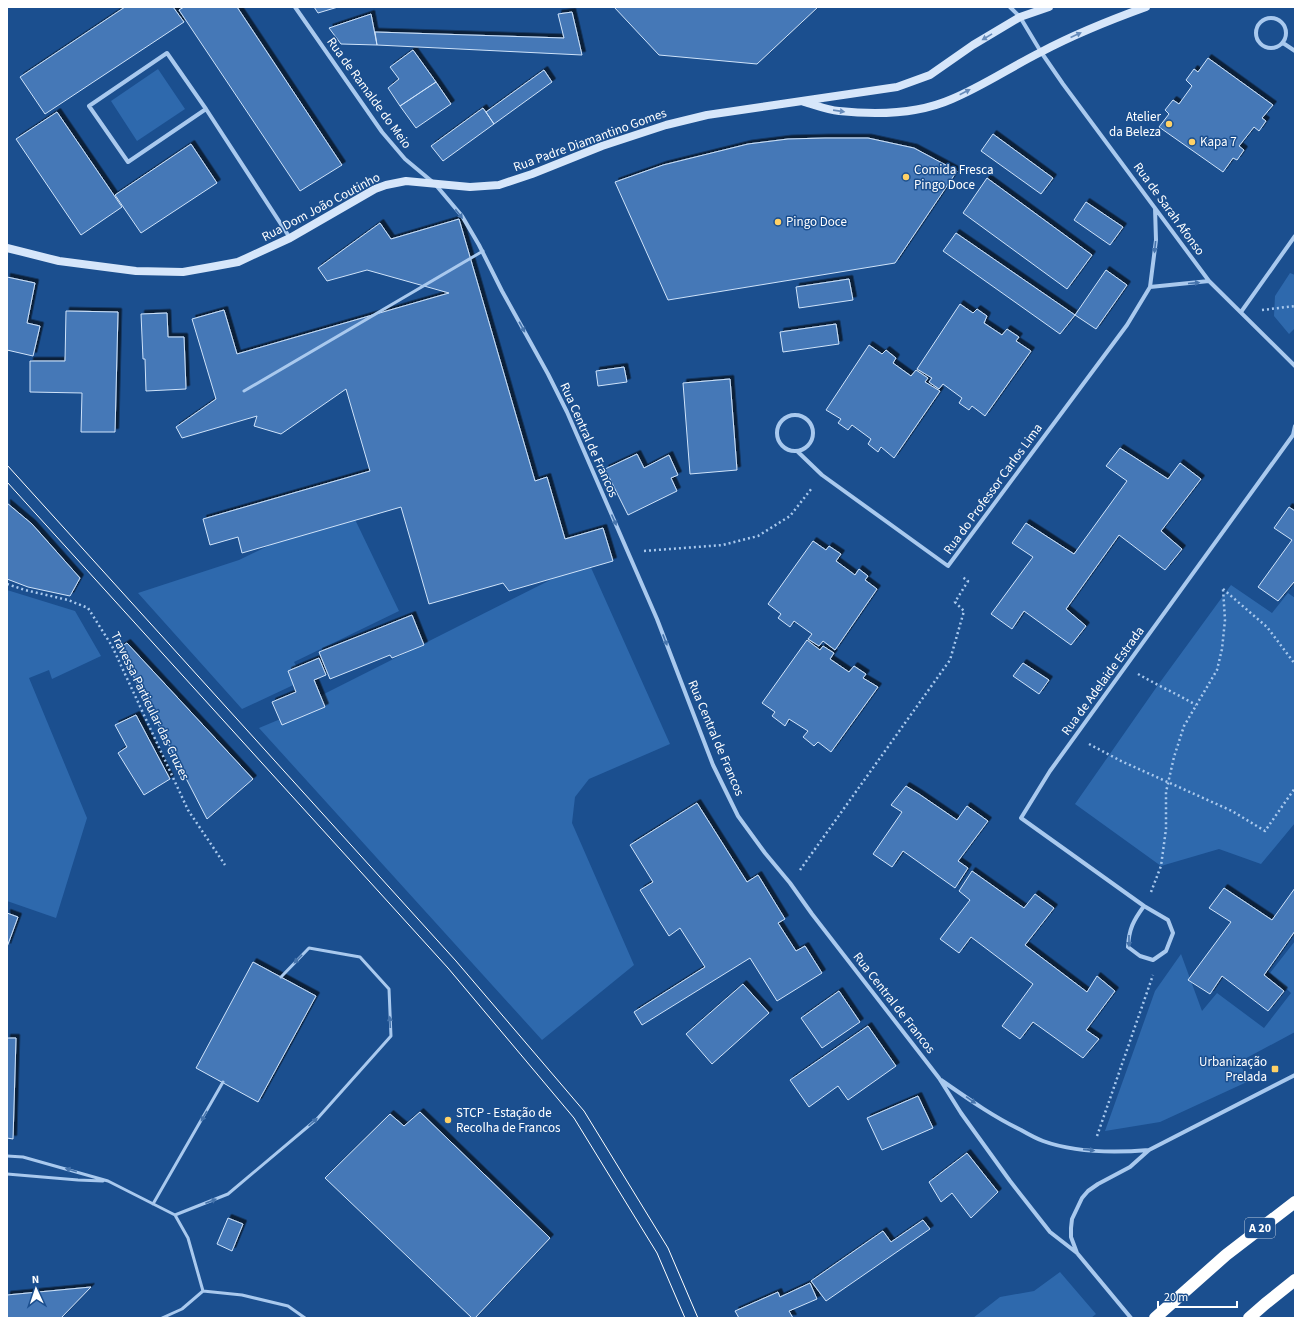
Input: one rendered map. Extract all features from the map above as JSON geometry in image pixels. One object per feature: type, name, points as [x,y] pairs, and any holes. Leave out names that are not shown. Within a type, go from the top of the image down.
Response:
[{"type":"highway","name":"A 20","points":[[1156,1318],[1226,1255],[1295,1202]]},
{"type":"highway","points":[[1249,1318],[1295,1280]]},
{"type":"main road","name":"Rua Padre Diamantino Gomes","points":[[435,184],[470,187],[499,185],[532,174],[602,146],[666,125],[707,115],[897,87],[930,75],[973,45],[1020,17],[1049,7]]},
{"type":"main road","name":"Rua Padre Diamantino Gomes","points":[[801,102],[837,111],[868,113],[898,112],[926,108],[952,99],[1094,26],[1146,7]]},
{"type":"main road","name":"Rua Dom João Coutinho","points":[[7,248],[59,261],[136,271],[183,272],[238,262],[290,238],[375,189],[386,185],[406,181],[435,184]]},
{"type":"street","name":"Rua de Ramalde do Meio","points":[[295,7],[382,132],[405,159],[435,184]]},
{"type":"street","points":[[1010,7],[1020,17],[1041,52]]},
{"type":"street","points":[[1268,18],[1281,21],[1286,29],[1286,38],[1283,43],[1274,47],[1264,46],[1257,38],[1257,28],[1260,23],[1268,18]]},
{"type":"street","points":[[1283,43],[1295,51]]},
{"type":"street","name":"Rua de Sarah Afonso","points":[[1041,52],[1063,84],[1210,281],[1295,366]]},
{"type":"street","points":[[206,109],[128,162],[89,106],[167,53],[206,109],[290,238]]},
{"type":"street","name":"Rua Central de Francos","points":[[435,184],[462,216],[567,412],[657,619],[716,771],[738,816],[939,1078],[961,1113],[1010,1181],[1050,1232],[1077,1253],[1131,1318]]},
{"type":"street","name":"Rua do Professor Carlos Lima","points":[[797,451],[803,449],[812,440],[813,428],[805,417],[793,414],[787,416],[778,424],[776,435],[781,446],[786,449],[797,451],[822,475],[948,566],[1127,325],[1150,287],[1156,240],[1155,208]]},
{"type":"street","points":[[1241,312],[1295,236]]},
{"type":"street","points":[[1150,287],[1210,281]]},
{"type":"street","name":"Rua de Adelaide Estrada","points":[[1153,960],[1166,951],[1173,933],[1168,920],[1144,906],[1021,818],[1050,771],[1294,435],[1295,426]]},
{"type":"street","points":[[1144,906],[1137,916],[1129,933],[1128,947],[1140,956],[1153,960]]},
{"type":"street","points":[[1077,1253],[1072,1236],[1072,1219],[1077,1206],[1088,1191],[1130,1166],[1149,1150],[1295,1075]]},
{"type":"street","points":[[939,1078],[987,1112],[1042,1141],[1061,1146],[1092,1150],[1118,1152],[1149,1150]]},
{"type":"lane","points":[[244,391],[482,251]]},
{"type":"lane","points":[[175,1215],[228,1194],[317,1119],[391,1036],[389,989],[360,957],[309,948],[281,977]]},
{"type":"lane","points":[[153,1204],[223,1082]]},
{"type":"lane","points":[[7,1156],[23,1157],[108,1181],[175,1215],[188,1238],[202,1291]]},
{"type":"lane","points":[[7,1174],[108,1181]]},
{"type":"lane","points":[[162,1318],[182,1309],[202,1291],[242,1295],[288,1306],[305,1318]]},
{"type":"path","points":[[1241,312],[1274,310],[1295,306]]},
{"type":"path","points":[[627,551],[649,551],[723,545],[758,536],[790,516],[822,475]]},
{"type":"path","points":[[790,883],[950,660],[964,611],[955,602],[968,581],[948,566]]},
{"type":"path","name":"Travessa Particular das Cruzes","points":[[7,584],[25,590],[68,600],[88,608],[112,646],[188,810],[225,865]]},
{"type":"path","points":[[1144,906],[1161,866],[1166,829],[1166,792],[1174,757],[1184,726],[1217,670],[1222,649],[1225,620],[1223,589],[1266,627],[1295,664]]},
{"type":"path","points":[[1126,667],[1196,705]]},
{"type":"path","points":[[1076,736],[1121,761],[1232,811],[1265,831],[1295,788]]},
{"type":"path","points":[[1092,1150],[1153,976],[1153,960]]},
{"type":"shaded area","points":[[158,69],[185,109],[137,141],[111,101]]},
{"type":"shaded area","points":[[1290,273],[1295,275],[1295,328],[1289,334],[1274,316],[1275,296]]},
{"type":"shaded area","points":[[349,507],[399,611],[294,662],[304,680],[242,709],[138,593],[239,560]]},
{"type":"shaded area","points":[[588,561],[670,744],[589,779],[575,797],[572,823],[634,965],[542,1040],[259,728],[290,715],[324,694]]},
{"type":"shaded area","points":[[1231,585],[1272,613],[1288,593],[1295,598],[1295,823],[1261,864],[1219,849],[1161,866],[1075,804],[1158,685]]},
{"type":"shaded area","points":[[7,590],[75,611],[101,656],[52,679],[49,670],[29,678],[87,818],[56,918],[7,901]]},
{"type":"shaded area","points":[[1295,941],[1295,1032],[1239,1062],[1249,1081],[1160,1122],[1105,1131],[1155,991],[1181,954],[1202,1011],[1217,993],[1264,1028],[1291,993],[1270,973]]},
{"type":"shaded area","points":[[1060,1272],[1096,1314],[1091,1318],[973,1318],[1000,1297],[1034,1291]]},
{"type":"building","points":[[125,7],[173,7],[184,22],[45,114],[20,77]]},
{"type":"building","points":[[184,7],[237,7],[342,165],[300,191],[179,10]]},
{"type":"building","points":[[314,7],[338,7],[318,13]]},
{"type":"building","points":[[614,7],[818,7],[757,64],[659,55]]},
{"type":"building","points":[[572,12],[582,55],[377,45],[375,32],[564,38],[558,14]]},
{"type":"building","points":[[371,14],[377,45],[341,44],[329,28]]},
{"type":"building","points":[[413,50],[436,82],[400,106],[388,88],[399,79],[390,67]]},
{"type":"building","points":[[1208,58],[1273,105],[1262,118],[1266,121],[1259,131],[1254,127],[1239,146],[1244,150],[1237,160],[1233,158],[1223,172],[1159,127],[1169,114],[1165,110],[1173,100],[1179,104],[1192,86],[1186,80],[1194,69],[1198,72]]},
{"type":"building","points":[[544,70],[552,82],[494,124],[486,112]]},
{"type":"building","points":[[436,82],[451,104],[416,128],[400,106]]},
{"type":"building","points":[[483,108],[494,124],[443,161],[431,146]]},
{"type":"building","points":[[57,112],[122,207],[81,235],[16,139]]},
{"type":"building","points":[[993,134],[1053,178],[1041,194],[981,151]]},
{"type":"building","name":"Pingo Doce","points":[[868,138],[914,148],[957,171],[895,263],[668,300],[615,182],[663,165],[748,144],[788,139]]},
{"type":"building","points":[[191,144],[217,183],[141,233],[115,195]]},
{"type":"building","points":[[987,178],[1092,255],[1067,289],[963,213]]},
{"type":"building","points":[[1086,202],[1123,227],[1110,245],[1074,220]]},
{"type":"building","points":[[459,219],[535,481],[547,477],[565,539],[603,528],[613,561],[509,591],[503,583],[429,604],[401,507],[242,553],[238,537],[210,545],[203,519],[370,471],[346,389],[281,434],[254,426],[257,416],[182,438],[176,427],[216,399],[192,319],[224,310],[237,354],[449,293],[367,270],[327,281],[318,268],[380,223],[391,239]]},
{"type":"building","points":[[956,233],[1075,315],[1060,334],[943,251]]},
{"type":"building","points":[[1106,270],[1127,285],[1096,329],[1075,315]]},
{"type":"building","points":[[7,277],[35,283],[27,323],[40,326],[33,356],[7,350]]},
{"type":"building","points":[[849,279],[853,300],[799,308],[796,287]]},
{"type":"building","points":[[960,304],[973,313],[977,309],[987,316],[984,323],[1002,335],[1007,329],[1019,337],[1016,341],[1031,351],[985,416],[972,406],[969,410],[959,403],[962,398],[943,384],[939,389],[929,382],[932,378],[917,369]]},
{"type":"building","points":[[66,311],[118,312],[115,432],[81,432],[82,393],[30,392],[30,361],[65,361]]},
{"type":"building","points":[[167,313],[168,337],[184,337],[186,389],[146,391],[141,314]]},
{"type":"building","points":[[836,324],[839,344],[783,352],[780,332]]},
{"type":"building","points":[[869,345],[882,354],[886,350],[896,358],[893,363],[911,376],[916,370],[928,378],[925,382],[940,391],[894,458],[881,447],[878,452],[868,444],[871,439],[852,425],[848,430],[838,423],[841,419],[826,410]]},
{"type":"building","points":[[624,367],[627,382],[598,386],[596,371]]},
{"type":"building","points":[[730,379],[737,470],[690,474],[683,383]]},
{"type":"building","points":[[1120,448],[1168,479],[1180,463],[1201,479],[1161,531],[1182,549],[1165,570],[1119,535],[1066,609],[1086,626],[1071,645],[1024,611],[1012,629],[991,614],[1033,557],[1012,543],[1026,523],[1074,554],[1127,481],[1106,466]]},
{"type":"building","points":[[637,454],[644,468],[669,455],[678,475],[671,478],[677,491],[628,515],[605,469]]},
{"type":"building","points":[[7,503],[32,524],[80,578],[70,596],[28,587],[7,579]]},
{"type":"building","points":[[1289,507],[1295,511],[1295,583],[1294,582],[1278,601],[1258,587],[1292,540],[1274,528]]},
{"type":"building","points":[[813,541],[826,550],[829,546],[841,554],[836,561],[855,575],[859,569],[868,576],[865,580],[877,589],[835,650],[823,641],[819,646],[808,639],[812,634],[794,621],[790,627],[778,618],[781,614],[768,604]]},
{"type":"building","points":[[412,615],[424,645],[392,658],[390,655],[330,679],[319,652]]},
{"type":"building","points":[[807,640],[820,650],[823,646],[834,653],[830,659],[849,672],[854,666],[866,674],[863,678],[878,687],[831,752],[818,742],[814,746],[803,737],[808,731],[789,719],[785,726],[772,716],[775,712],[762,703]]},
{"type":"building","points":[[127,643],[253,779],[207,819],[119,648]]},
{"type":"building","points":[[319,658],[326,675],[314,680],[325,707],[282,725],[272,702],[296,692],[288,671]]},
{"type":"building","points":[[1023,663],[1049,680],[1039,694],[1013,676]]},
{"type":"building","points":[[136,715],[170,779],[144,795],[118,753],[127,747],[115,725]]},
{"type":"building","points":[[906,786],[957,820],[967,806],[988,821],[958,861],[968,868],[955,888],[903,851],[892,867],[873,854],[902,812],[891,805]]},
{"type":"building","points":[[697,803],[747,882],[758,875],[785,919],[778,923],[796,951],[805,946],[822,973],[777,1001],[750,958],[642,1025],[634,1012],[705,967],[680,928],[669,936],[640,890],[653,882],[630,845]]},
{"type":"building","points":[[972,871],[1024,908],[1035,894],[1054,908],[1025,945],[1087,992],[1097,976],[1115,991],[1086,1030],[1099,1039],[1083,1058],[1033,1022],[1020,1039],[1002,1026],[1033,984],[971,937],[959,953],[940,939],[970,900],[959,891]]},
{"type":"building","points":[[1224,888],[1272,920],[1295,888],[1295,931],[1264,975],[1284,991],[1268,1011],[1222,976],[1210,994],[1188,980],[1231,922],[1209,908]]},
{"type":"building","points":[[7,913],[18,917],[7,947]]},
{"type":"building","points":[[253,962],[316,996],[258,1102],[196,1068]]},
{"type":"building","points":[[743,984],[769,1013],[712,1064],[686,1034]]},
{"type":"building","points":[[839,991],[860,1022],[822,1048],[801,1018]]},
{"type":"building","points":[[868,1026],[896,1066],[848,1100],[838,1086],[809,1107],[790,1080]]},
{"type":"building","points":[[7,1038],[16,1038],[13,1139],[7,1138]]},
{"type":"building","points":[[918,1096],[933,1128],[882,1150],[867,1118]]},
{"type":"building","points":[[420,1112],[550,1238],[475,1318],[472,1318],[325,1178],[390,1114],[404,1126]]},
{"type":"building","points":[[967,1153],[998,1192],[971,1218],[952,1193],[941,1202],[929,1182]]},
{"type":"building","points":[[228,1218],[243,1224],[232,1251],[217,1244]]},
{"type":"building","points":[[923,1220],[930,1229],[826,1301],[811,1281],[883,1231],[891,1242]]},
{"type":"building","points":[[810,1283],[817,1299],[789,1311],[793,1318],[739,1318],[735,1311],[778,1292],[780,1297]]},
{"type":"building","points":[[91,1287],[61,1318],[7,1318],[7,1295]]},
{"type":"tram line","points":[[7,465],[456,961],[584,1111],[668,1248],[698,1318]]},
{"type":"tram line","points":[[7,482],[448,968],[574,1118],[657,1253],[685,1318]]},
{"type":"place","name":"Atelier da Beleza","points":[[1169,124]]},
{"type":"place","name":"Kapa 7","points":[[1192,142]]},
{"type":"place","name":"Comida Fresca Pingo Doce","points":[[906,177]]},
{"type":"place","name":"Pingo Doce","points":[[778,222]]},
{"type":"place","name":"Urbanização Prelada","points":[[1275,1069]]},
{"type":"place","name":"STCP - Estação de Recolha de Francos","points":[[448,1120]]}]
